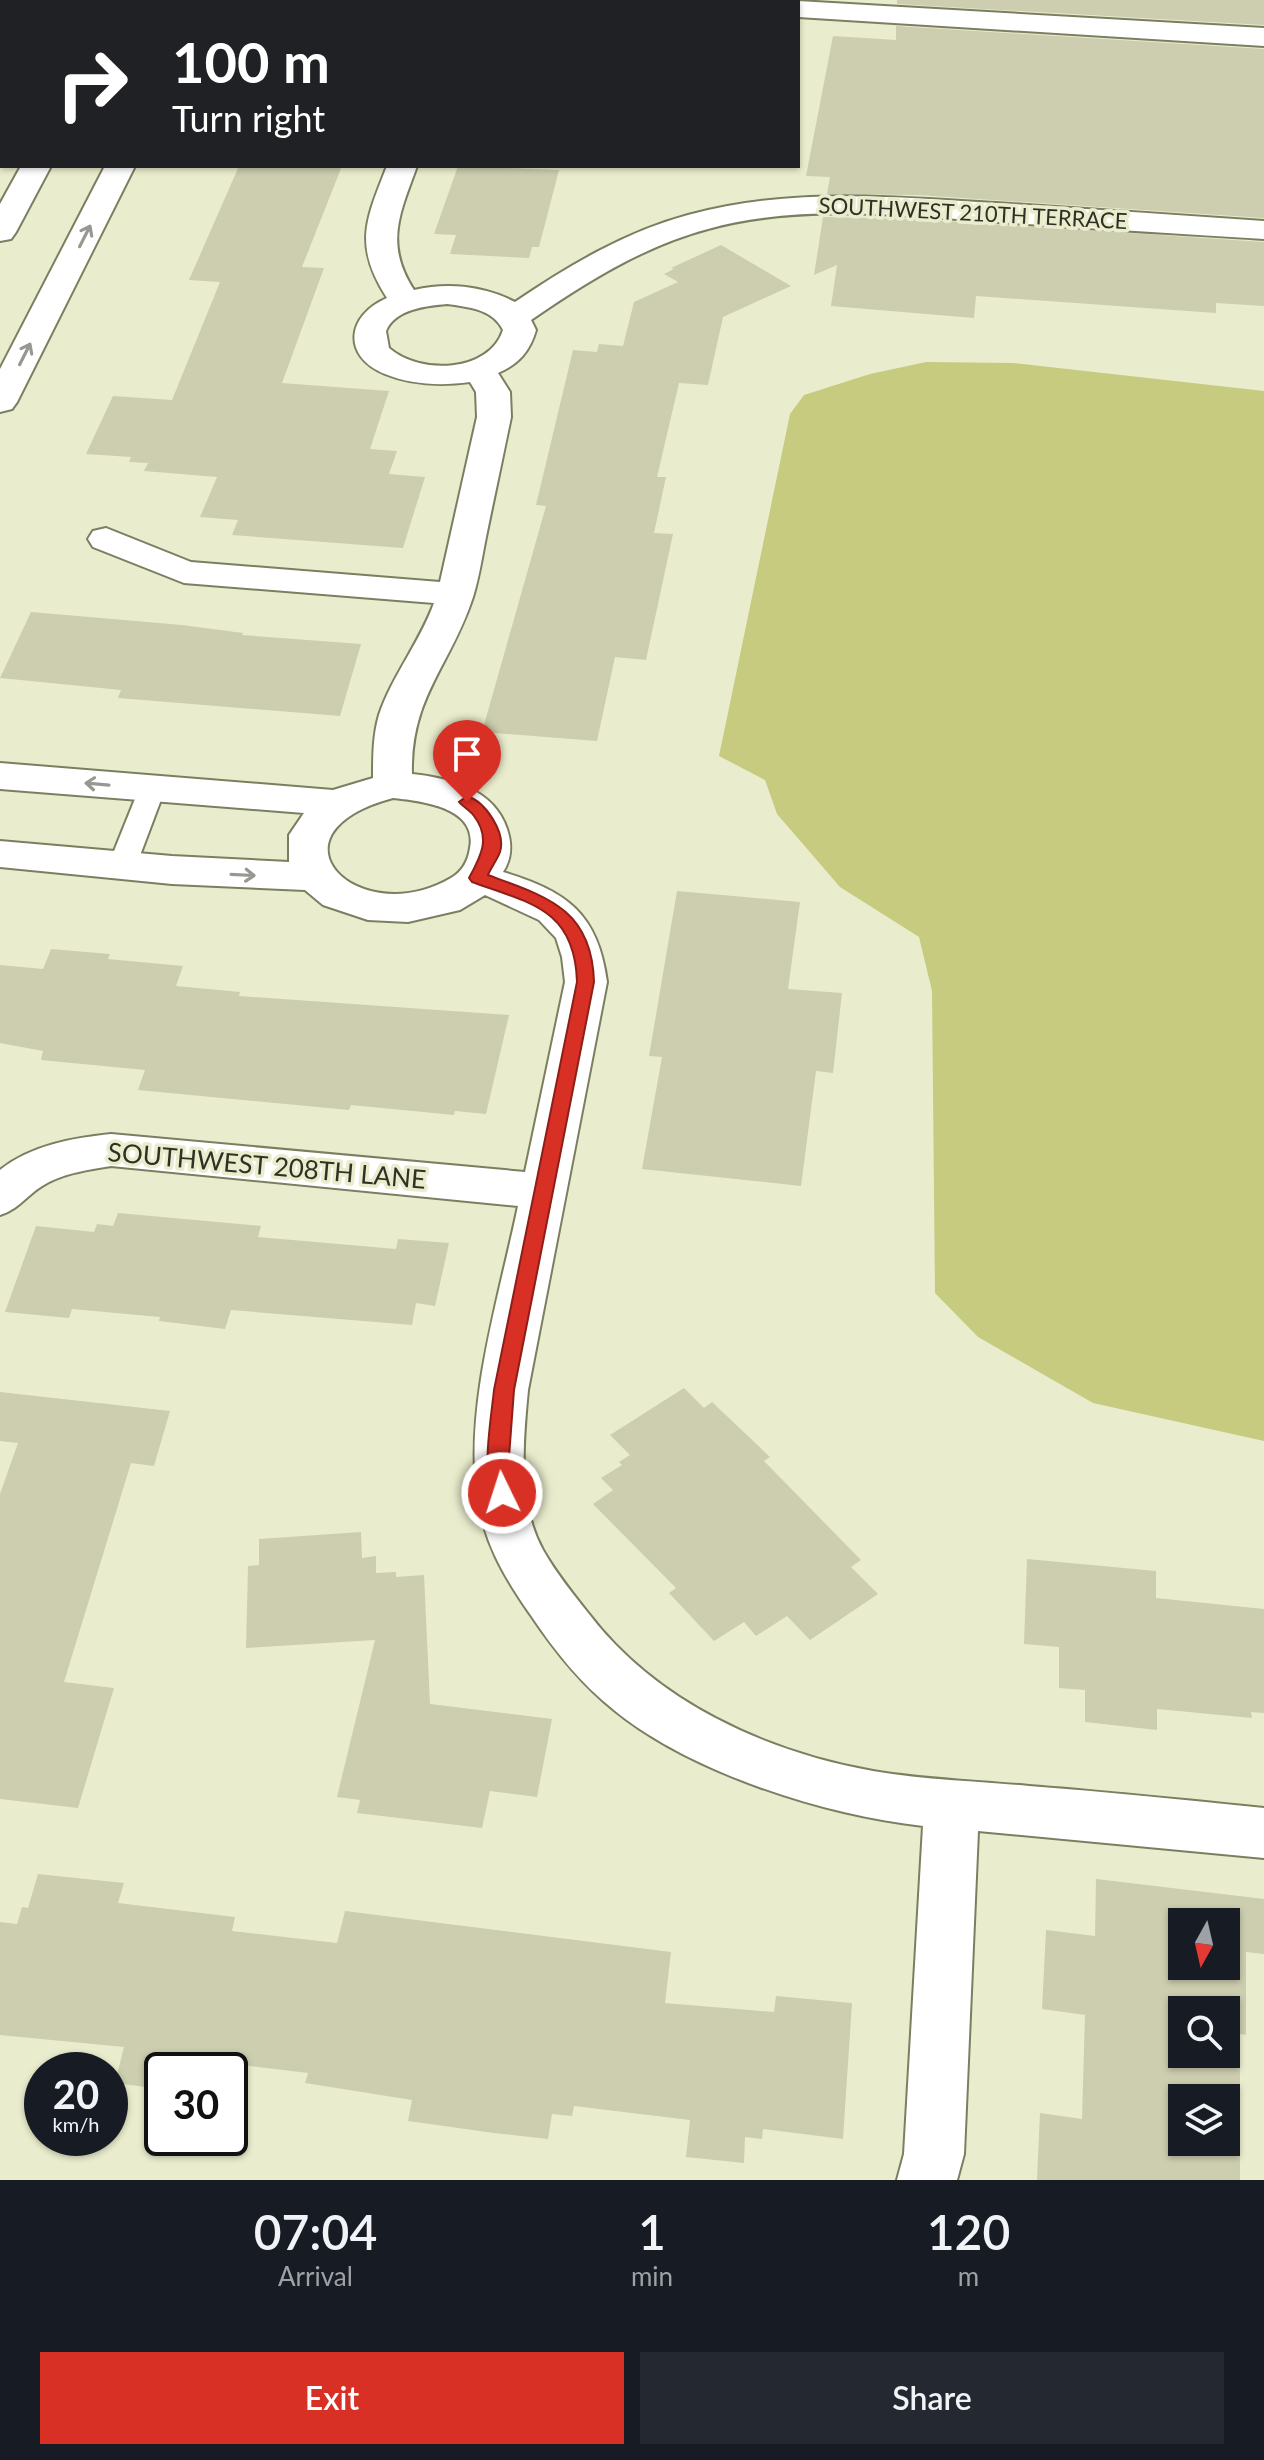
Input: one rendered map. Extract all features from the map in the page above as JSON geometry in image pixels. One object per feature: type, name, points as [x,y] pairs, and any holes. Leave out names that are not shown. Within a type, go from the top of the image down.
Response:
[{"type":"street","points":[[1161,2],[1162,32]]},
{"type":"street","points":[[800,9],[1264,37]]},
{"type":"street","points":[[0,232],[35,168]]},
{"type":"street","points":[[0,402],[119,168]]},
{"type":"street","points":[[401,168],[383,217],[378,247],[384,269],[405,301]]},
{"type":"street","name":"SOUTHWEST 210TH TERRACE","points":[[515,317],[576,274],[638,243],[699,222],[779,206],[837,203],[881,205],[1264,230]]},
{"type":"street","points":[[425,295],[468,295],[504,307],[515,317],[521,337],[517,347],[508,356],[480,370],[438,375],[417,373],[384,360],[373,350],[369,339],[370,328],[389,308],[425,295]]},
{"type":"street","points":[[393,785],[392,751],[398,716],[413,682],[441,635],[456,594],[495,406],[493,392],[480,370]]},
{"type":"street","points":[[106,539],[184,572],[456,594]]},
{"type":"street","points":[[0,776],[336,803]]},
{"type":"street","points":[[393,785],[433,788],[451,794],[480,812],[493,838],[492,851],[478,878],[460,892],[408,908],[354,902],[332,892],[315,877],[308,865],[307,838],[322,814],[336,803],[362,792],[393,785]]},
{"type":"street","points":[[0,854],[122,866],[315,877]]},
{"type":"street","points":[[478,878],[537,899],[560,915],[576,932],[582,946],[586,982],[542,1191],[500,1421],[498,1457],[509,1526],[518,1551],[571,1631],[615,1681],[639,1702],[668,1720],[723,1749],[838,1787],[883,1797],[1264,1833]]},
{"type":"street","name":"SOUTHWEST 208TH LANE","points":[[2,1196],[17,1180],[41,1165],[82,1153],[111,1150],[542,1191]]},
{"type":"street","points":[[927,2180],[934,2154],[950,1881],[951,1803]]},
{"type":"lane","points":[[122,866],[152,789]]},
{"type":"shaded area","points":[[926,362],[1013,363],[1264,391],[1264,1441],[1093,1403],[978,1337],[935,1293],[932,991],[919,937],[840,887],[777,814],[765,780],[719,756],[790,414],[804,395],[870,374]]},
{"type":"building","points":[[897,0],[1264,0],[1264,25],[897,4]]},
{"type":"building","points":[[896,26],[1264,49],[1264,218],[918,195],[827,194],[830,177],[806,176],[833,36],[896,40]]},
{"type":"building","points":[[238,168],[341,168],[302,267],[324,268],[282,383],[389,391],[370,449],[397,451],[389,474],[425,477],[403,548],[232,535],[238,520],[200,517],[217,477],[144,471],[148,463],[129,462],[131,457],[86,454],[113,396],[172,400],[220,282],[189,280]]},
{"type":"building","points":[[457,168],[559,170],[539,247],[532,247],[529,258],[450,254],[456,235],[434,234]]},
{"type":"building","points":[[823,217],[916,219],[1264,242],[1264,306],[1216,303],[1216,313],[976,296],[974,318],[831,306],[837,265],[814,275]]},
{"type":"building","points":[[721,245],[791,286],[723,317],[708,385],[679,383],[657,477],[666,477],[654,533],[673,534],[646,660],[615,657],[597,741],[482,732],[546,506],[536,505],[573,350],[597,352],[599,344],[623,346],[634,302],[678,282],[664,274],[674,269],[671,268]]},
{"type":"building","points":[[31,612],[182,625],[242,635],[361,644],[340,716],[118,698],[121,690],[0,678]]},
{"type":"building","points":[[677,891],[800,902],[788,989],[842,993],[833,1073],[816,1071],[801,1186],[642,1169],[662,1057],[649,1056]]},
{"type":"building","points":[[51,949],[110,954],[108,959],[183,966],[176,986],[240,992],[239,996],[509,1015],[486,1114],[455,1111],[454,1115],[351,1105],[349,1110],[138,1090],[145,1070],[41,1060],[43,1051],[0,1043],[0,965],[43,969]]},
{"type":"building","points":[[118,1213],[261,1226],[258,1237],[396,1249],[398,1239],[449,1243],[435,1306],[416,1303],[412,1325],[231,1310],[225,1329],[159,1321],[160,1317],[72,1309],[69,1318],[5,1312],[36,1226],[94,1232],[97,1224],[113,1226]]},
{"type":"building","points":[[684,1388],[704,1408],[712,1402],[770,1457],[764,1461],[861,1560],[851,1567],[878,1594],[810,1640],[787,1616],[756,1636],[744,1622],[714,1641],[669,1593],[676,1588],[593,1504],[613,1490],[601,1478],[622,1465],[619,1462],[630,1455],[610,1435]]},
{"type":"building","points":[[0,1392],[170,1411],[154,1466],[131,1463],[64,1682],[114,1688],[78,1808],[0,1799],[0,1494],[18,1443],[0,1441]]},
{"type":"building","points":[[361,1532],[362,1558],[376,1556],[376,1573],[396,1572],[396,1577],[424,1575],[430,1704],[552,1719],[537,1797],[490,1791],[482,1828],[357,1813],[360,1800],[337,1797],[375,1640],[246,1648],[248,1566],[259,1565],[259,1539]]},
{"type":"building","points":[[1027,1559],[1156,1571],[1156,1598],[1264,1609],[1264,1713],[1251,1712],[1252,1718],[1157,1709],[1157,1730],[1085,1722],[1085,1690],[1059,1688],[1059,1647],[1024,1644]]},
{"type":"building","points":[[38,1874],[124,1883],[118,1903],[235,1917],[232,1931],[337,1943],[345,1911],[671,1952],[665,2003],[774,2012],[776,1996],[852,2003],[843,2139],[763,2129],[762,2139],[745,2137],[744,2163],[686,2157],[690,2120],[574,2106],[572,2116],[552,2114],[548,2139],[408,2121],[412,2100],[305,2083],[308,2073],[248,2066],[248,2052],[144,2052],[144,2087],[128,2085],[128,2052],[123,2052],[124,2047],[0,2035],[0,1922],[17,1924],[22,1907],[28,1908]]},
{"type":"building","points":[[1096,1879],[1264,1899],[1264,1954],[1246,1952],[1246,2035],[1240,2034],[1240,1996],[1168,1996],[1168,2068],[1240,2068],[1240,2084],[1168,2084],[1168,2156],[1240,2156],[1240,2180],[1037,2180],[1040,2113],[1082,2119],[1085,2015],[1042,2009],[1046,1930],[1095,1936]]},
{"type":"route","points":[[467,802],[480,812],[493,838],[487,865],[478,878],[537,899],[560,915],[576,932],[582,946],[586,982],[504,1390],[498,1457],[502,1493]]}]
